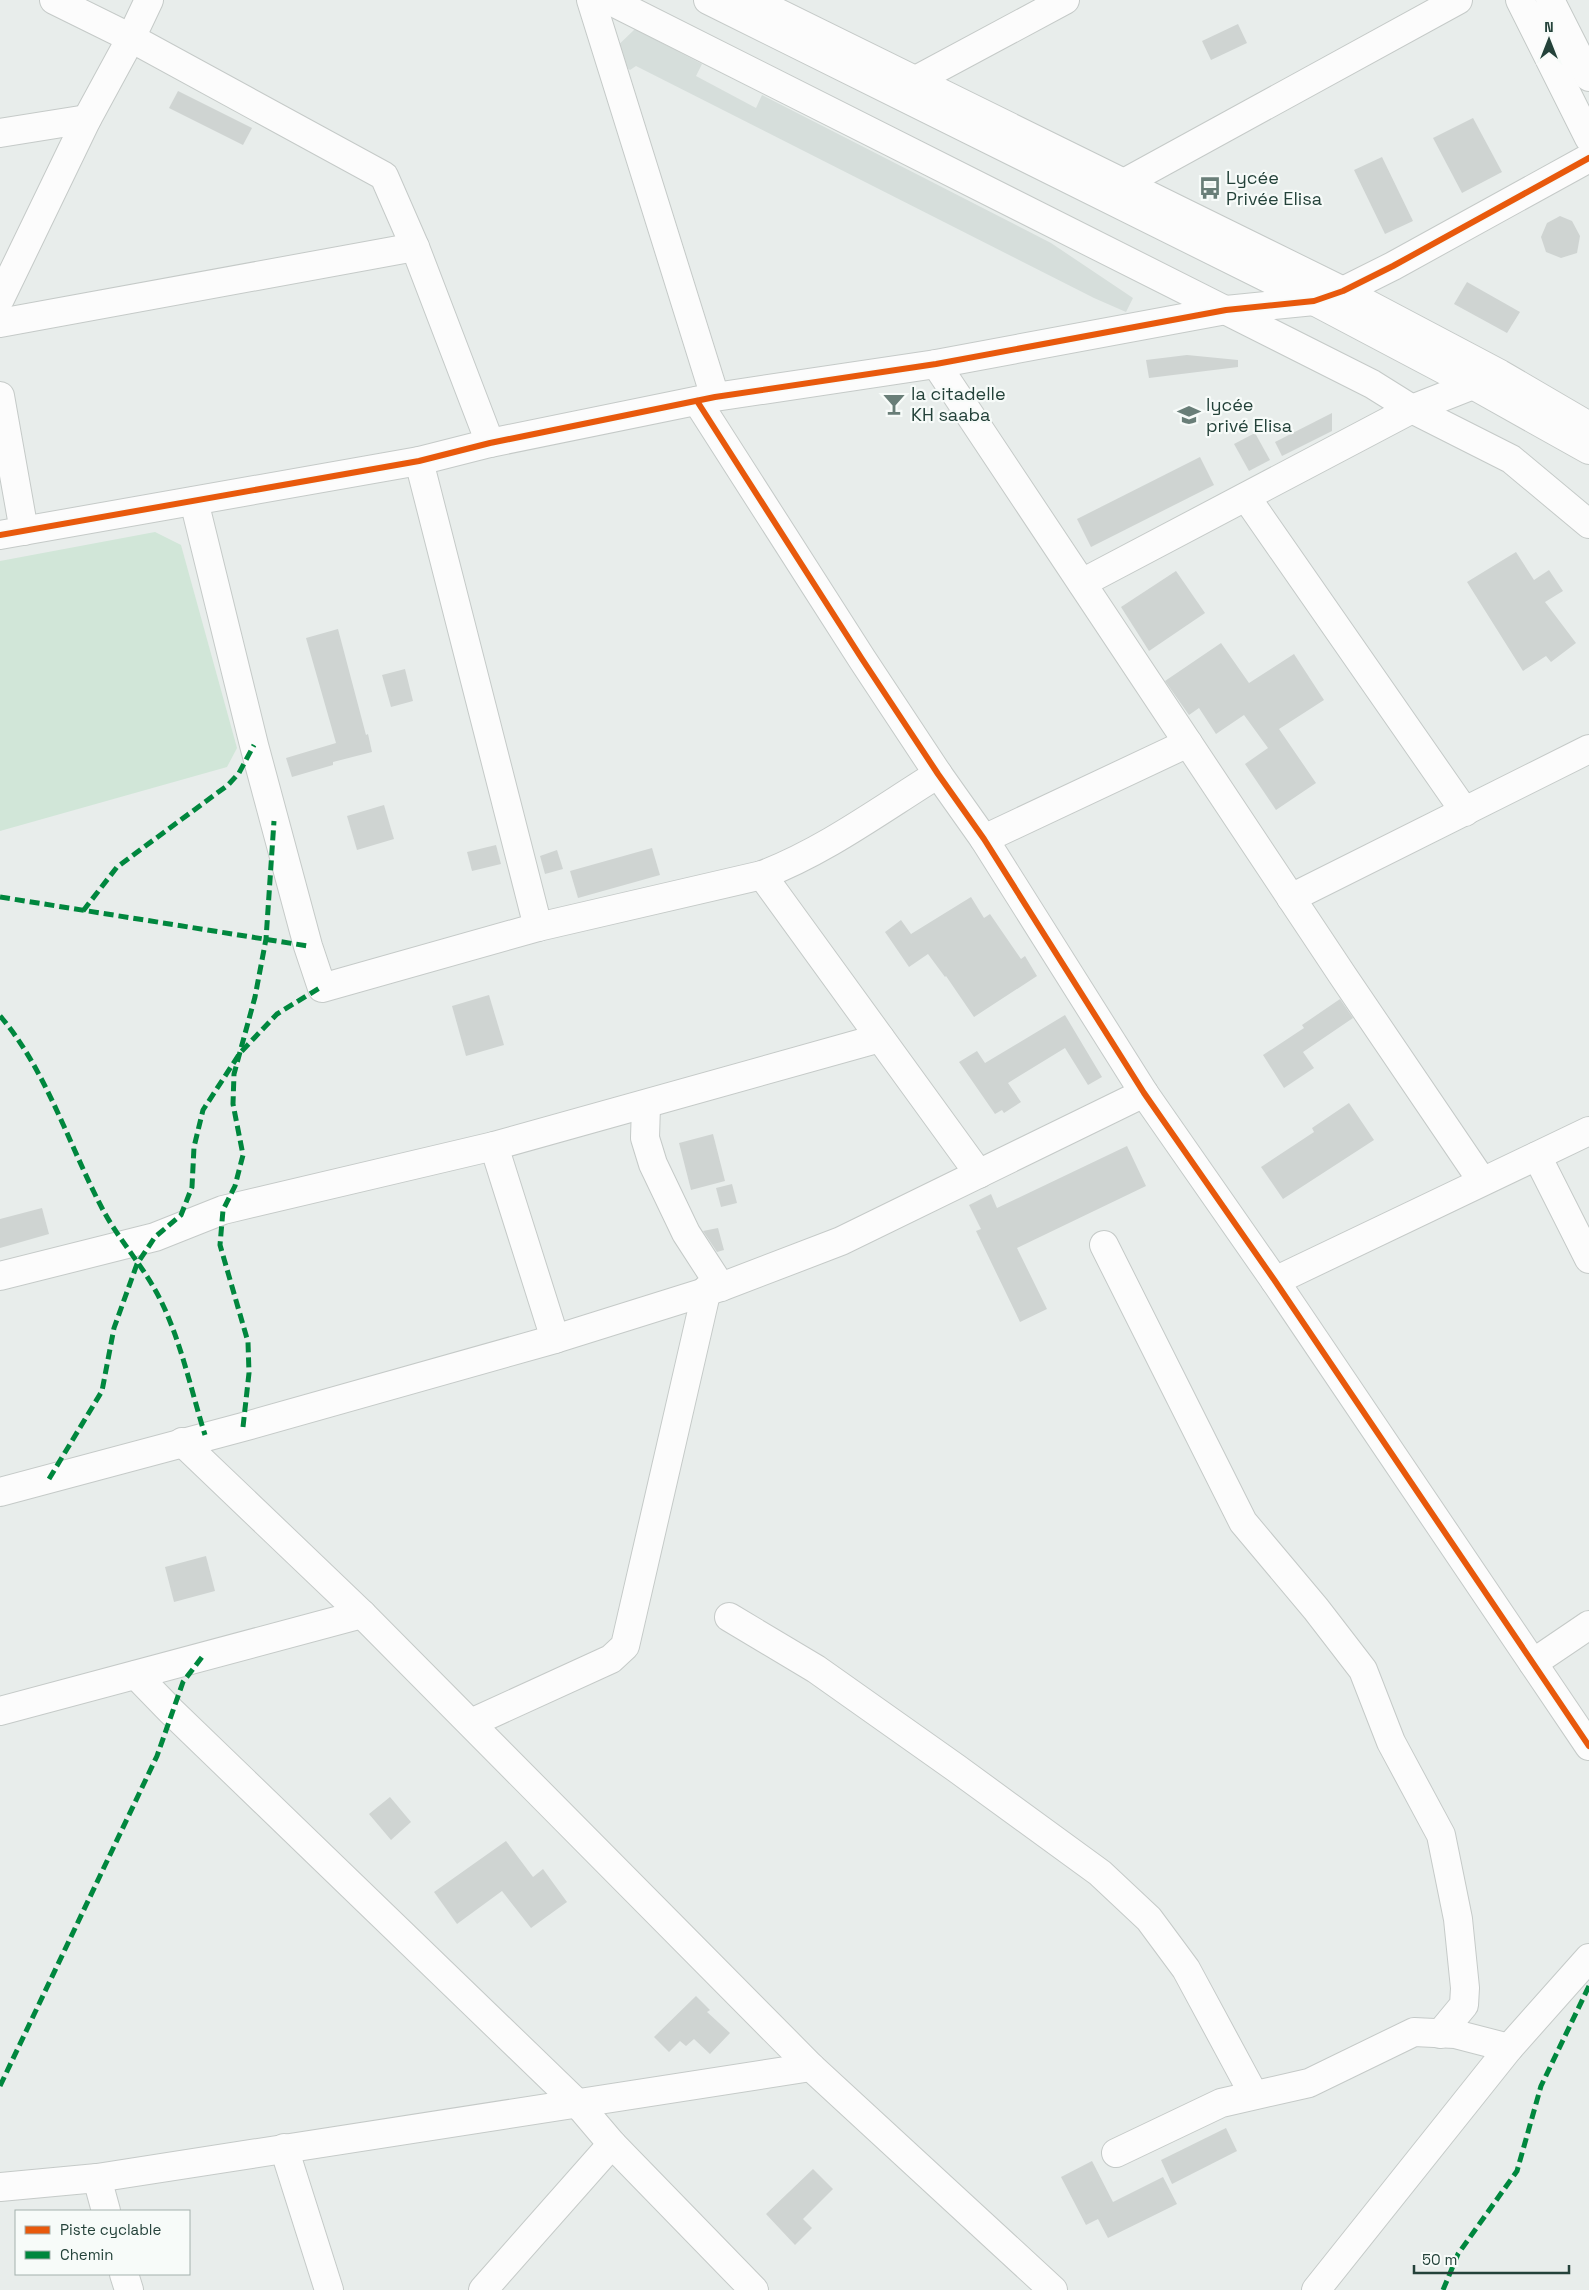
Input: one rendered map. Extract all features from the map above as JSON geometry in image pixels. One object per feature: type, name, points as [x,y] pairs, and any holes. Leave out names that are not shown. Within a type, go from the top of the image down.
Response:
[{"type":"street","points":[[54,0],[131,38],[384,176],[415,247],[490,443]]},
{"type":"street","points":[[0,299],[87,119],[131,38],[149,0]]},
{"type":"street","points":[[591,0],[706,399],[938,774],[984,839],[1144,1093],[1275,1281],[1589,1746]]},
{"type":"street","points":[[609,0],[1372,384],[1412,409],[1511,458],[1589,524]]},
{"type":"street","points":[[708,0],[1314,301],[1473,385],[1589,450]]},
{"type":"street","points":[[752,0],[1343,291],[1500,374],[1589,426]]},
{"type":"street","points":[[914,81],[1065,0]]},
{"type":"street","points":[[1124,183],[1458,0]]},
{"type":"street","points":[[1520,0],[1589,138]]},
{"type":"street","points":[[1550,0],[1589,77]]},
{"type":"street","points":[[0,133],[87,119]]},
{"type":"street","points":[[0,396],[12,533],[419,461],[490,443],[706,399],[936,364],[1226,310],[1314,301],[1343,291],[1589,158]]},
{"type":"street","points":[[0,323],[415,247]]},
{"type":"street","points":[[936,364],[1291,898],[1482,1181]]},
{"type":"street","points":[[1082,583],[1412,409],[1473,385]]},
{"type":"street","points":[[419,461],[538,927]]},
{"type":"street","points":[[1246,498],[1465,812]]},
{"type":"street","points":[[194,501],[254,745],[308,946],[321,987],[538,927],[762,875],[787,866],[835,841],[938,774]]},
{"type":"street","points":[[984,839],[1188,743]]},
{"type":"street","points":[[1291,898],[1589,749]]},
{"type":"street","points":[[762,875],[979,1174]]},
{"type":"street","points":[[0,1276],[155,1238],[223,1210],[494,1146],[880,1038]]},
{"type":"street","points":[[0,1492],[555,1339],[714,1288],[841,1240],[1144,1093]]},
{"type":"street","points":[[471,1723],[612,1659],[625,1646],[714,1288],[653,1164],[645,1138],[646,1105]]},
{"type":"street","points":[[1275,1281],[1589,1131]]},
{"type":"street","points":[[494,1146],[555,1339]]},
{"type":"street","points":[[1536,1156],[1589,1259]]},
{"type":"street","points":[[1104,1245],[1243,1522],[1316,1609],[1363,1670],[1391,1742],[1441,1834],[1458,1919],[1465,1988],[1464,2005],[1440,2034]]},
{"type":"street","points":[[182,1442],[362,1614],[812,2067],[1053,2290]]},
{"type":"street","points":[[0,1711],[362,1614]]},
{"type":"street","points":[[729,1617],[816,1669],[956,1768],[1100,1874],[1149,1919],[1186,1969],[1254,2095]]},
{"type":"street","points":[[1534,1663],[1589,1625]]},
{"type":"street","points":[[136,1675],[578,2104],[612,2144],[754,2290]]},
{"type":"street","points":[[1316,2290],[1509,2048],[1589,1958]]},
{"type":"street","points":[[1116,2152],[1220,2103],[1309,2083],[1414,2032],[1455,2034],[1509,2048]]},
{"type":"street","points":[[0,2187],[97,2178],[812,2067]]},
{"type":"street","points":[[483,2290],[612,2144]]},
{"type":"street","points":[[284,2148],[328,2290]]},
{"type":"street","points":[[97,2178],[106,2210]]},
{"type":"street","points":[[124,2275],[129,2290]]},
{"type":"shaded area","points":[[635,29],[702,64],[696,76],[756,108],[762,95],[1051,243],[1133,298],[1126,312],[1094,298],[636,66],[630,70],[609,54]]},
{"type":"green space","points":[[155,532],[181,545],[237,748],[227,767],[0,831],[0,561]]},
{"type":"building","points":[[1238,24],[1247,43],[1211,60],[1202,41]]},
{"type":"building","points":[[178,91],[252,128],[243,145],[169,108]]},
{"type":"building","points":[[1473,118],[1502,172],[1462,193],[1433,138]]},
{"type":"building","points":[[1382,157],[1413,221],[1385,234],[1354,170]]},
{"type":"building","points":[[1560,216],[1572,221],[1580,236],[1577,253],[1561,258],[1546,252],[1541,237],[1547,223]]},
{"type":"building","points":[[1467,282],[1520,312],[1507,333],[1454,304]]},
{"type":"building","points":[[1187,355],[1238,360],[1238,367],[1149,378],[1146,360]]},
{"type":"building","points":[[1332,413],[1332,431],[1282,456],[1275,442]]},
{"type":"building","points":[[1255,433],[1270,460],[1249,471],[1234,444]]},
{"type":"building","points":[[1200,457],[1214,485],[1091,547],[1077,519]]},
{"type":"building","points":[[1516,552],[1534,580],[1549,570],[1563,591],[1545,602],[1576,643],[1551,662],[1546,656],[1523,671],[1467,582]]},
{"type":"building","points":[[1176,571],[1205,613],[1149,651],[1121,607]]},
{"type":"building","points":[[338,629],[372,752],[333,762],[333,765],[292,777],[286,758],[336,743],[306,638]]},
{"type":"building","points":[[1221,643],[1249,683],[1294,654],[1324,700],[1279,729],[1316,783],[1276,810],[1245,764],[1268,748],[1244,715],[1216,734],[1199,708],[1189,715],[1165,681]]},
{"type":"building","points":[[405,669],[413,701],[391,707],[382,675]]},
{"type":"building","points":[[384,805],[394,839],[357,850],[347,816]]},
{"type":"building","points":[[496,845],[501,864],[472,871],[467,852]]},
{"type":"building","points":[[652,848],[660,875],[578,898],[570,871]]},
{"type":"building","points":[[557,850],[563,869],[545,874],[540,856]]},
{"type":"building","points":[[971,897],[984,918],[990,914],[1021,959],[1025,956],[1037,976],[974,1017],[946,976],[928,954],[909,967],[885,932],[901,920],[911,934]]},
{"type":"building","points":[[489,995],[504,1045],[466,1056],[452,1006]]},
{"type":"building","points":[[1340,999],[1353,1018],[1303,1052],[1314,1068],[1284,1088],[1263,1055],[1304,1028],[1302,1025]]},
{"type":"building","points":[[1065,1015],[1102,1077],[1088,1085],[1065,1048],[1008,1083],[1021,1102],[1004,1113],[1002,1110],[995,1114],[959,1062],[977,1051],[985,1063]]},
{"type":"building","points":[[1349,1103],[1374,1140],[1283,1199],[1261,1167],[1314,1132],[1312,1128]]},
{"type":"building","points":[[713,1134],[725,1181],[691,1190],[679,1143]]},
{"type":"building","points":[[1127,1146],[1146,1186],[1017,1248],[1047,1309],[1020,1322],[976,1231],[981,1229],[969,1205],[991,1194],[997,1208]]},
{"type":"building","points":[[732,1184],[737,1203],[721,1207],[716,1188]]},
{"type":"building","points":[[42,1208],[49,1234],[0,1248],[0,1219]]},
{"type":"building","points":[[718,1228],[724,1250],[717,1252],[703,1231]]},
{"type":"building","points":[[206,1556],[215,1591],[174,1602],[165,1567]]},
{"type":"building","points":[[390,1797],[411,1822],[391,1840],[369,1814]]},
{"type":"building","points":[[506,1841],[533,1877],[543,1869],[567,1902],[531,1928],[502,1891],[457,1924],[434,1892]]},
{"type":"building","points":[[696,1996],[710,2010],[707,2012],[730,2033],[710,2054],[694,2039],[686,2046],[680,2041],[669,2052],[654,2037]]},
{"type":"building","points":[[1226,2128],[1237,2151],[1172,2184],[1161,2160]]},
{"type":"building","points":[[1092,2161],[1113,2202],[1163,2177],[1177,2204],[1108,2238],[1098,2219],[1086,2225],[1061,2177]]},
{"type":"building","points":[[813,2169],[833,2189],[803,2219],[812,2228],[795,2245],[766,2214]]},
{"type":"marked path","points":[[83,911],[117,867],[228,785],[239,773],[254,745]]},
{"type":"marked path","points":[[243,1427],[249,1373],[248,1342],[220,1245],[223,1210],[235,1186],[243,1155],[233,1104],[234,1074],[255,997],[266,939],[274,821]]},
{"type":"marked path","points":[[0,897],[308,946]]},
{"type":"marked path","points":[[49,1479],[102,1391],[114,1328],[137,1264],[155,1237],[181,1215],[192,1187],[194,1147],[203,1110],[240,1053],[277,1014],[321,987]]},
{"type":"marked path","points":[[0,1016],[31,1060],[44,1084],[103,1210],[160,1299],[180,1349],[205,1435]]},
{"type":"marked path","points":[[0,2086],[157,1756],[183,1682],[202,1657]]},
{"type":"marked path","points":[[1443,2290],[1458,2254],[1517,2171],[1541,2086],[1589,1986]]},
{"type":"cycle path","points":[[0,535],[419,461],[490,443],[715,397],[936,364],[1226,310],[1314,301],[1343,291],[1393,266],[1589,158]]},
{"type":"cycle path","points":[[697,401],[862,659],[938,774],[984,839],[1144,1093],[1275,1281],[1589,1746]]},
{"type":"place","name":"Lycée Privée Elisa","points":[[1210,188]]},
{"type":"place","name":"la citadelle KH saaba","points":[[894,404]]},
{"type":"place","name":"lycée privé Elisa","points":[[1189,415]]}]
